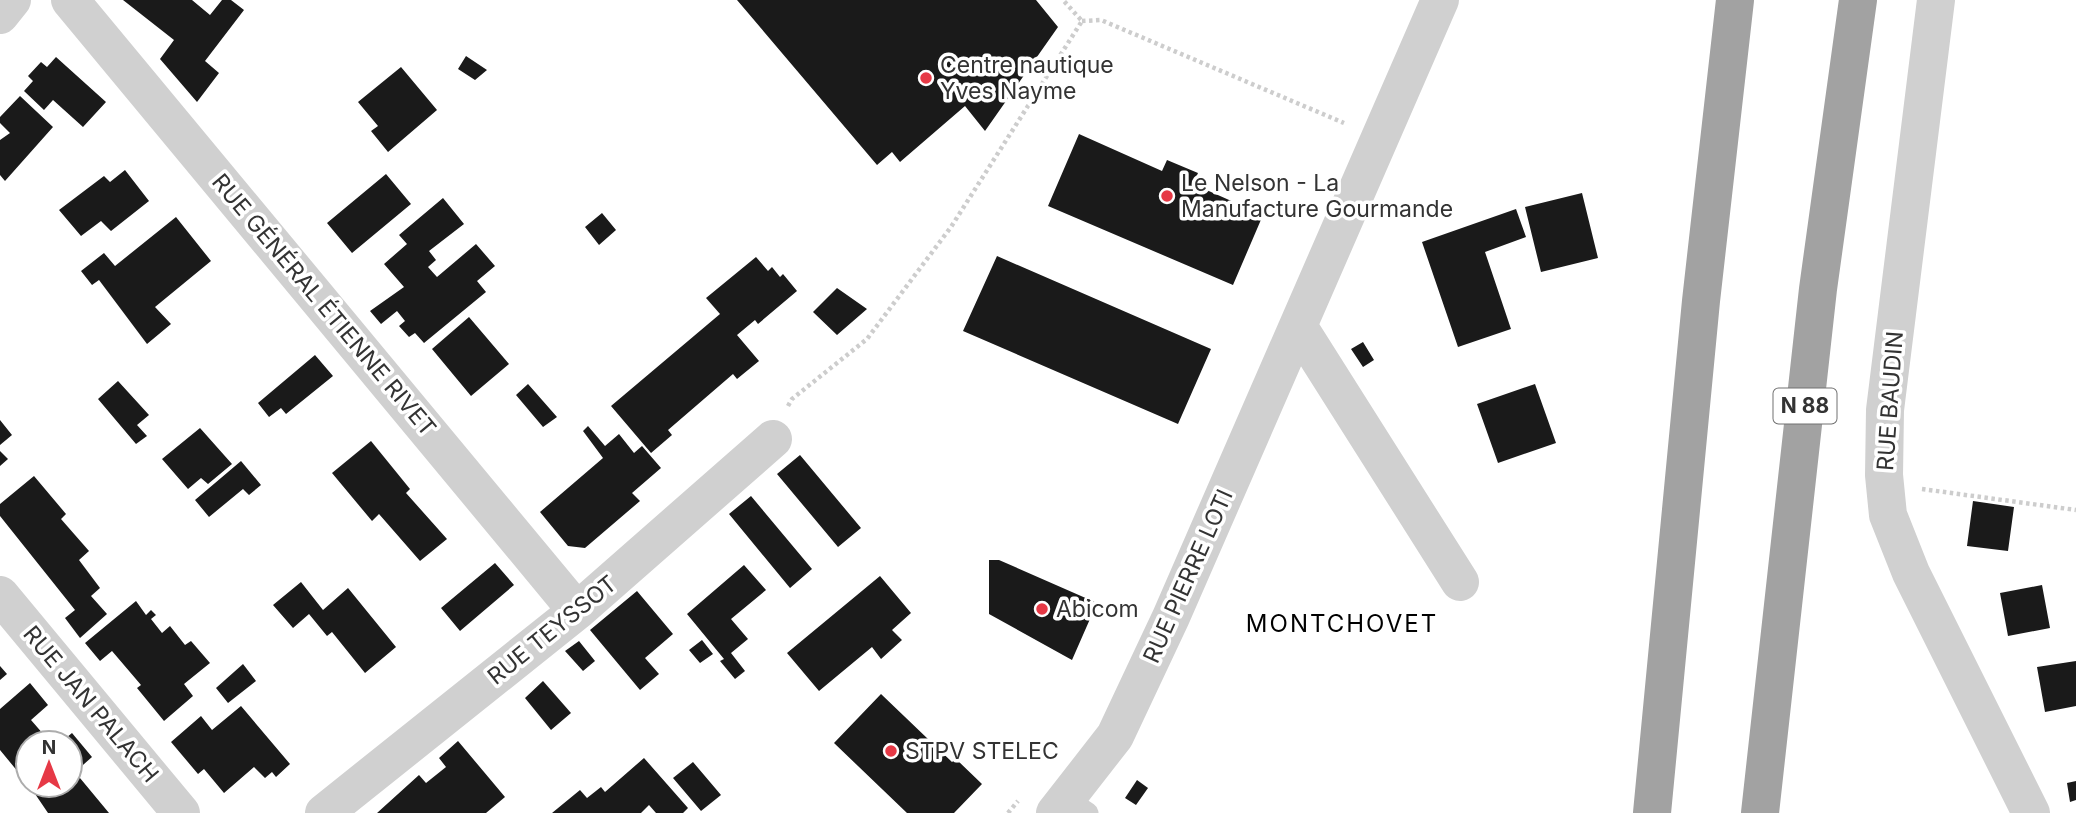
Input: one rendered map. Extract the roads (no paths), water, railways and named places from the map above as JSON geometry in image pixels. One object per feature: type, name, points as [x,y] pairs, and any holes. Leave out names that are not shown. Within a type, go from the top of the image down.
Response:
[{"type":"highway","points":[[1652,813],[1701,301],[1735,0]]},
{"type":"highway","name":"N 88","points":[[1760,813],[1818,289],[1858,0]]},
{"type":"street","points":[[0,15],[12,0]]},
{"type":"street","name":"RUE GÉNÉRAL ÉTIENNE RIVET","points":[[70,0],[577,611]]},
{"type":"street","name":"RUE PIERRE LOTI","points":[[1070,808],[1115,737],[1171,617],[1440,0]]},
{"type":"street","name":"RUE BAUDIN","points":[[1936,0],[1885,410],[1884,475],[1888,515],[1911,573],[2031,813]]},
{"type":"street","points":[[1298,326],[1460,582]]},
{"type":"street","name":"RUE TEYSSOT","points":[[324,813],[577,611],[773,439]]},
{"type":"street","name":"RUE JAN PALACH","points":[[0,595],[181,813]]},
{"type":"place","name":"Centre nautique Yves Nayme","points":[[926,78]]},
{"type":"place","name":"Le Nelson - La Manufacture Gourmande","points":[[1167,196]]},
{"type":"place","name":"Abicom","points":[[1042,609]]},
{"type":"place","name":"STPV STELEC","points":[[891,751]]},
{"type":"district","name":"MONTCHOVET","points":[[1342,624]]}]
